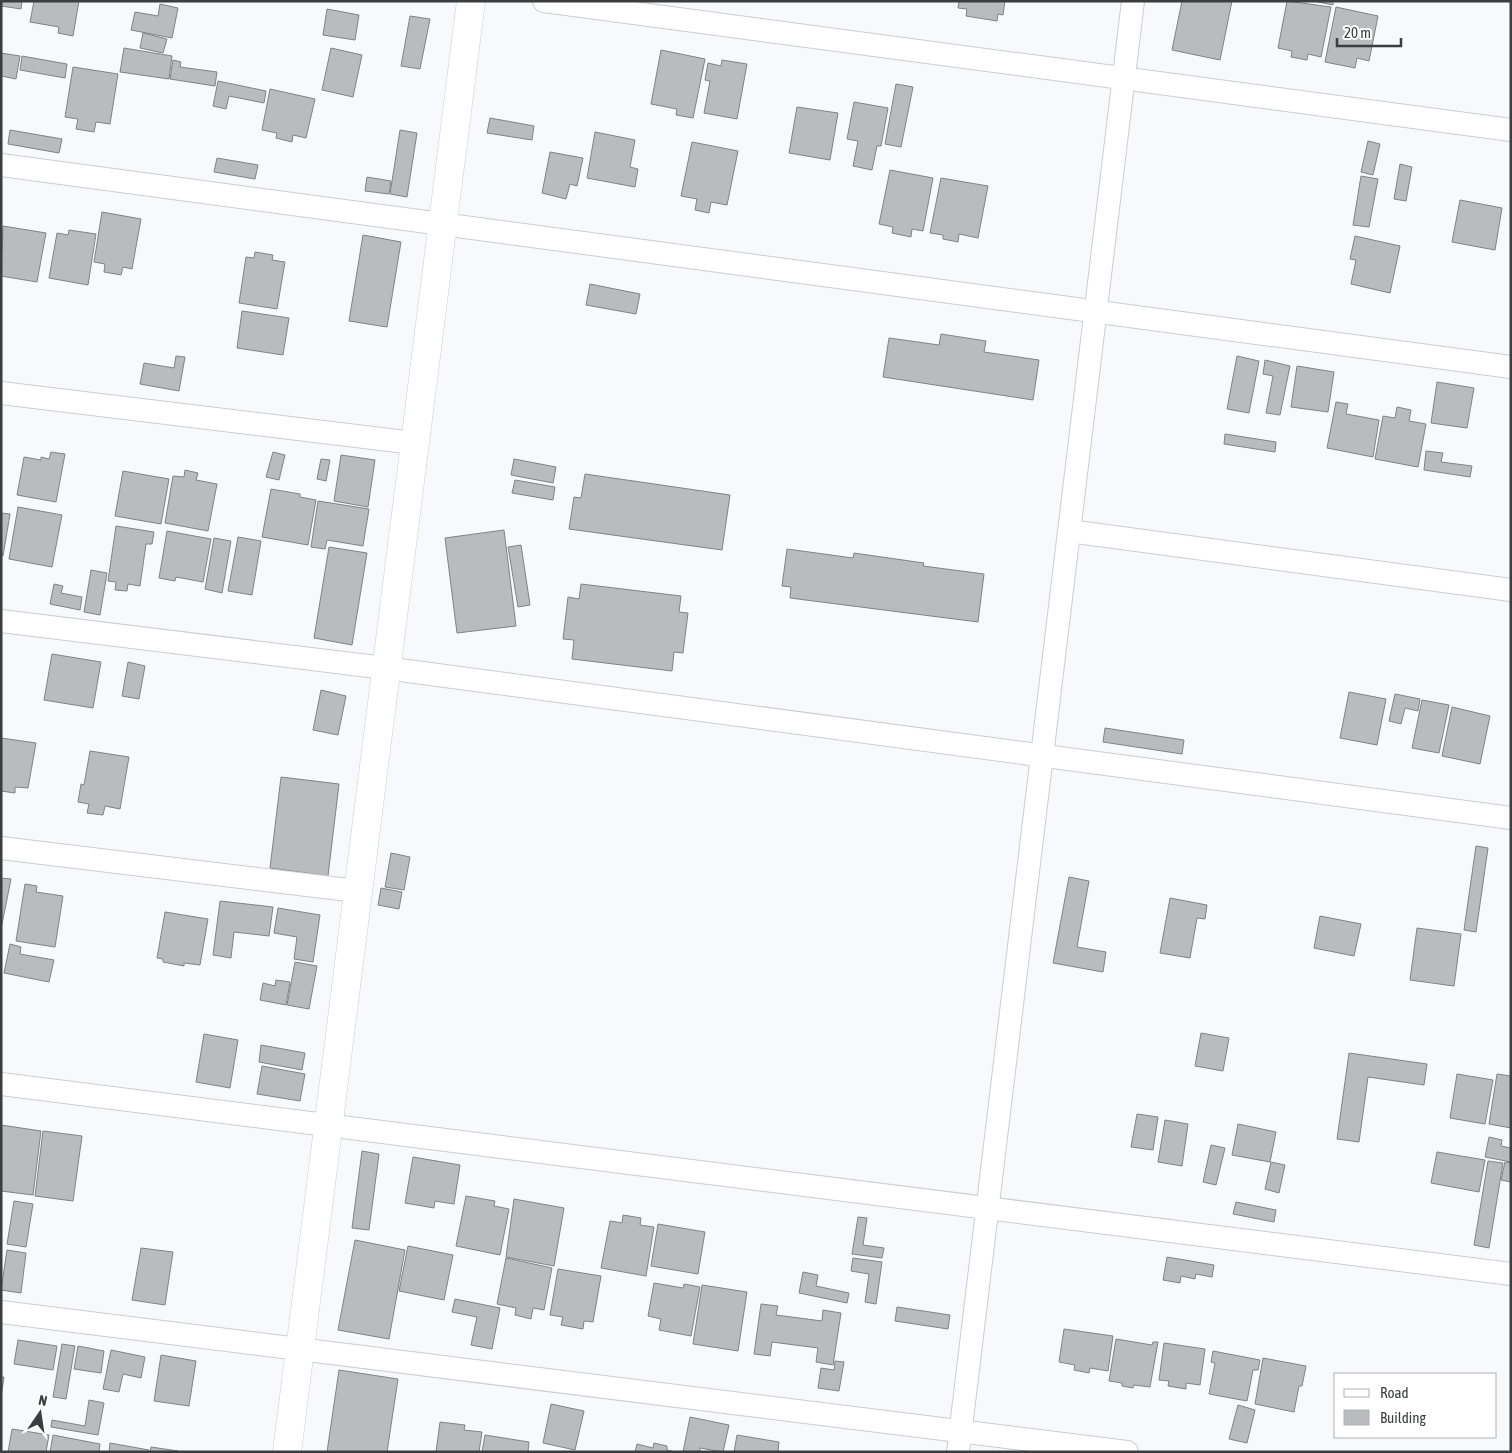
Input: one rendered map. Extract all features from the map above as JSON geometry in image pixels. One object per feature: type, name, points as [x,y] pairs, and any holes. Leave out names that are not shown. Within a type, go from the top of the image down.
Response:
[{"type":"main road","points":[[287,1452],[471,1]]},
{"type":"street","points":[[544,1],[1511,130]]},
{"type":"street","points":[[960,1441],[1133,1]]},
{"type":"street","points":[[1,165],[1511,367]]},
{"type":"street","points":[[1,393],[414,443]]},
{"type":"street","points":[[1069,531],[1511,590]]},
{"type":"street","points":[[1,621],[386,668],[1511,818]]},
{"type":"street","points":[[1,848],[358,891]]},
{"type":"street","points":[[1,1084],[1511,1274]]},
{"type":"street","points":[[1,1312],[300,1349],[960,1441],[1127,1452]]},
{"type":"building","points":[[1,1],[22,1],[21,9],[1,6]]},
{"type":"building","points":[[34,1],[79,1],[73,36],[58,33],[59,27],[30,22]]},
{"type":"building","points":[[959,1],[1005,1],[1003,15],[998,14],[997,21],[966,16],[967,9],[958,8]]},
{"type":"building","points":[[1182,1],[1232,1],[1220,60],[1172,50]]},
{"type":"building","points":[[1287,1],[1331,7],[1321,57],[1308,54],[1307,60],[1291,57],[1292,51],[1278,48]]},
{"type":"building","points":[[1313,1],[1333,1],[1333,5]]},
{"type":"building","points":[[160,4],[178,8],[172,38],[131,30],[135,12],[158,16]]},
{"type":"building","points":[[1336,7],[1378,16],[1369,61],[1357,58],[1355,68],[1325,62]]},
{"type":"building","points":[[327,9],[359,15],[355,40],[323,35]]},
{"type":"building","points":[[410,16],[430,19],[420,69],[401,66]]},
{"type":"building","points":[[143,33],[167,39],[163,53],[140,48]]},
{"type":"building","points":[[124,48],[172,56],[169,79],[120,72]]},
{"type":"building","points":[[331,48],[362,55],[353,97],[322,90]]},
{"type":"building","points":[[661,50],[705,59],[693,118],[676,115],[677,109],[651,104]]},
{"type":"building","points":[[1,53],[20,56],[16,79],[1,76]]},
{"type":"building","points":[[22,56],[67,64],[65,78],[20,70]]},
{"type":"building","points":[[173,60],[181,62],[180,67],[217,72],[215,86],[170,79]]},
{"type":"building","points":[[722,60],[747,64],[737,119],[704,113],[710,81],[705,80],[708,63],[721,66]]},
{"type":"building","points":[[73,67],[118,74],[110,124],[96,122],[94,132],[76,129],[78,119],[65,117]]},
{"type":"building","points":[[218,81],[266,91],[264,103],[229,96],[226,109],[213,106]]},
{"type":"building","points":[[896,84],[913,87],[901,147],[885,144]]},
{"type":"building","points":[[270,89],[315,99],[306,138],[293,135],[292,142],[276,138],[277,133],[262,130]]},
{"type":"building","points":[[854,102],[888,108],[881,146],[877,146],[872,170],[853,166],[858,141],[847,139]]},
{"type":"building","points":[[797,107],[838,113],[830,160],[789,153]]},
{"type":"building","points":[[490,118],[534,126],[532,140],[487,133]]},
{"type":"building","points":[[10,130],[62,139],[59,153],[8,144]]},
{"type":"building","points":[[400,130],[417,133],[407,197],[390,194]]},
{"type":"building","points":[[595,132],[635,140],[630,167],[638,169],[635,187],[587,178]]},
{"type":"building","points":[[1368,141],[1380,144],[1373,175],[1361,172]]},
{"type":"building","points":[[692,142],[738,151],[727,205],[711,202],[709,213],[695,210],[697,199],[681,196]]},
{"type":"building","points":[[550,152],[583,158],[577,186],[570,184],[566,199],[542,193]]},
{"type":"building","points":[[217,158],[258,165],[255,179],[214,172]]},
{"type":"building","points":[[1400,164],[1412,167],[1406,201],[1394,199]]},
{"type":"building","points":[[890,170],[933,178],[923,231],[912,229],[911,237],[892,233],[893,227],[879,224]]},
{"type":"building","points":[[1361,176],[1378,179],[1369,227],[1353,225]]},
{"type":"building","points":[[367,177],[391,181],[389,194],[365,191]]},
{"type":"building","points":[[941,178],[988,186],[978,238],[959,234],[958,242],[943,239],[943,235],[930,233]]},
{"type":"building","points":[[1460,200],[1502,208],[1495,250],[1452,242]]},
{"type":"building","points":[[102,212],[141,219],[132,269],[123,267],[121,275],[104,272],[105,264],[94,262]]},
{"type":"building","points":[[3,226],[46,233],[37,282],[1,276]]},
{"type":"building","points":[[69,230],[96,234],[88,285],[49,278],[57,233],[68,235]]},
{"type":"building","points":[[363,235],[401,242],[387,327],[349,321]]},
{"type":"building","points":[[1355,236],[1400,246],[1390,293],[1351,284],[1356,260],[1350,259]]},
{"type":"building","points":[[255,252],[273,255],[272,260],[285,262],[277,309],[239,303],[246,257],[254,258]]},
{"type":"building","points":[[590,284],[640,294],[636,314],[586,305]]},
{"type":"building","points":[[242,311],[289,318],[283,355],[237,348]]},
{"type":"building","points":[[941,334],[986,341],[984,352],[1039,360],[1033,400],[883,377],[889,338],[939,345]]},
{"type":"building","points":[[176,356],[185,357],[179,391],[140,384],[144,363],[174,368]]},
{"type":"building","points":[[1237,356],[1259,361],[1249,413],[1227,409]]},
{"type":"building","points":[[1265,360],[1290,366],[1280,415],[1266,413],[1273,376],[1263,374]]},
{"type":"building","points":[[1297,366],[1334,372],[1328,412],[1291,407]]},
{"type":"building","points":[[1437,382],[1474,388],[1467,428],[1431,423]]},
{"type":"building","points":[[1336,402],[1348,404],[1346,414],[1379,420],[1373,457],[1327,448]]},
{"type":"building","points":[[1397,407],[1411,410],[1409,421],[1426,424],[1418,467],[1375,459],[1383,416],[1395,418]]},
{"type":"building","points":[[1225,434],[1276,442],[1275,452],[1224,444]]},
{"type":"building","points":[[1426,451],[1443,453],[1441,462],[1472,466],[1470,477],[1424,470]]},
{"type":"building","points":[[51,452],[65,454],[56,502],[17,495],[24,457],[41,460],[41,457],[49,459]]},
{"type":"building","points":[[273,452],[285,455],[279,480],[266,477]]},
{"type":"building","points":[[341,455],[375,460],[368,507],[334,501]]},
{"type":"building","points":[[321,459],[330,460],[326,481],[317,479]]},
{"type":"building","points":[[514,459],[556,467],[553,483],[511,475]]},
{"type":"building","points":[[185,470],[198,473],[196,480],[217,484],[208,531],[165,523],[173,476],[184,477]]},
{"type":"building","points":[[123,471],[169,479],[161,524],[115,516]]},
{"type":"building","points":[[585,474],[730,495],[722,550],[569,529],[574,497],[581,498]]},
{"type":"building","points":[[515,480],[555,487],[553,500],[512,493]]},
{"type":"building","points":[[271,489],[300,494],[300,497],[316,500],[308,545],[262,537]]},
{"type":"building","points":[[318,501],[369,509],[363,546],[327,540],[325,549],[311,547]]},
{"type":"building","points":[[18,507],[62,515],[52,567],[9,559]]},
{"type":"building","points":[[1,513],[10,514],[3,556],[1,556]]},
{"type":"building","points":[[116,526],[154,532],[152,544],[146,544],[140,586],[128,584],[127,591],[115,590],[116,582],[108,581]]},
{"type":"building","points":[[504,530],[516,626],[457,633],[445,538]]},
{"type":"building","points":[[167,531],[211,539],[203,582],[176,577],[175,581],[159,578]]},
{"type":"building","points":[[238,537],[261,541],[252,595],[228,591]]},
{"type":"building","points":[[214,538],[231,541],[222,593],[205,589]]},
{"type":"building","points":[[521,545],[530,605],[518,607],[508,547]]},
{"type":"building","points":[[329,547],[367,553],[352,645],[314,638]]},
{"type":"building","points":[[787,549],[853,558],[854,553],[924,563],[923,566],[984,574],[978,622],[790,598],[791,587],[782,586]]},
{"type":"building","points":[[91,570],[107,573],[100,615],[84,612]]},
{"type":"building","points":[[54,584],[63,586],[61,593],[82,597],[80,610],[50,604]]},
{"type":"building","points":[[581,584],[681,596],[679,612],[688,613],[683,653],[674,652],[672,671],[572,659],[574,640],[563,639],[568,597],[579,599]]},
{"type":"building","points":[[52,654],[101,662],[93,708],[44,700]]},
{"type":"building","points":[[128,662],[145,666],[139,699],[122,696]]},
{"type":"building","points":[[321,690],[346,696],[338,735],[313,730]]},
{"type":"building","points":[[1349,692],[1386,699],[1377,745],[1340,738]]},
{"type":"building","points":[[1395,694],[1420,699],[1418,711],[1405,708],[1401,724],[1389,721]]},
{"type":"building","points":[[1422,700],[1449,705],[1439,753],[1412,748]]},
{"type":"building","points":[[1452,707],[1490,716],[1480,764],[1442,756]]},
{"type":"building","points":[[1105,728],[1184,740],[1182,754],[1103,742]]},
{"type":"building","points":[[1,738],[36,743],[28,788],[15,787],[15,793],[1,791]]},
{"type":"building","points":[[90,751],[129,757],[120,809],[105,806],[103,815],[87,813],[89,804],[78,802],[81,784],[84,785]]},
{"type":"building","points":[[281,777],[339,784],[328,876],[270,868]]},
{"type":"building","points":[[1476,846],[1488,848],[1476,932],[1464,930]]},
{"type":"building","points":[[391,853],[410,857],[404,890],[385,887]]},
{"type":"building","points":[[1069,877],[1089,881],[1077,947],[1106,952],[1103,972],[1053,963]]},
{"type":"building","points":[[1,878],[11,879],[1,929]]},
{"type":"building","points":[[25,884],[37,886],[36,892],[63,896],[55,947],[16,941]]},
{"type":"building","points":[[381,888],[402,892],[399,909],[378,905]]},
{"type":"building","points":[[1170,898],[1207,905],[1205,919],[1197,918],[1190,958],[1160,953]]},
{"type":"building","points":[[220,901],[273,907],[269,936],[234,932],[231,958],[213,955]]},
{"type":"building","points":[[278,908],[320,915],[313,962],[294,959],[297,937],[274,933]]},
{"type":"building","points":[[165,912],[208,919],[200,965],[184,963],[184,966],[163,962],[163,959],[157,958]]},
{"type":"building","points":[[1320,916],[1361,924],[1354,956],[1314,948]]},
{"type":"building","points":[[1417,928],[1461,934],[1454,986],[1410,980]]},
{"type":"building","points":[[10,944],[21,947],[20,954],[54,960],[49,982],[4,973]]},
{"type":"building","points":[[295,962],[317,966],[309,1009],[287,1005]]},
{"type":"building","points":[[276,980],[290,982],[286,1005],[260,1000],[263,983],[275,986]]},
{"type":"building","points":[[1201,1033],[1229,1038],[1223,1071],[1195,1066]]},
{"type":"building","points":[[204,1034],[238,1040],[230,1088],[196,1082]]},
{"type":"building","points":[[261,1045],[305,1053],[302,1070],[259,1062]]},
{"type":"building","points":[[1349,1053],[1427,1064],[1424,1085],[1368,1077],[1359,1142],[1337,1139]]},
{"type":"building","points":[[262,1066],[305,1074],[300,1101],[257,1094]]},
{"type":"building","points":[[1457,1074],[1493,1080],[1485,1124],[1450,1118]]},
{"type":"building","points":[[1497,1074],[1511,1076],[1511,1128],[1489,1124]]},
{"type":"building","points":[[1137,1114],[1158,1117],[1153,1150],[1131,1147]]},
{"type":"building","points":[[1165,1120],[1188,1124],[1182,1166],[1158,1162]]},
{"type":"building","points":[[1238,1124],[1276,1132],[1270,1162],[1232,1155]]},
{"type":"building","points":[[1,1125],[41,1131],[33,1195],[1,1191]]},
{"type":"building","points":[[43,1131],[82,1136],[73,1201],[35,1196]]},
{"type":"building","points":[[1489,1137],[1502,1140],[1501,1146],[1511,1148],[1511,1162],[1485,1157]]},
{"type":"building","points":[[1211,1145],[1225,1148],[1216,1185],[1203,1182]]},
{"type":"building","points":[[362,1151],[379,1154],[369,1230],[352,1228]]},
{"type":"building","points":[[1437,1152],[1485,1160],[1479,1192],[1431,1183]]},
{"type":"building","points":[[413,1157],[460,1165],[454,1204],[435,1201],[434,1208],[405,1203]]},
{"type":"building","points":[[1488,1161],[1503,1163],[1489,1248],[1474,1245]]},
{"type":"building","points":[[1271,1162],[1285,1165],[1279,1193],[1265,1189]]},
{"type":"building","points":[[1505,1162],[1511,1163],[1511,1182],[1501,1180]]},
{"type":"building","points":[[466,1196],[495,1201],[494,1206],[509,1209],[500,1255],[456,1246]]},
{"type":"building","points":[[514,1199],[564,1208],[554,1266],[506,1257]]},
{"type":"building","points":[[14,1201],[33,1204],[26,1247],[7,1244]]},
{"type":"building","points":[[1236,1202],[1276,1210],[1274,1222],[1233,1214]]},
{"type":"building","points":[[623,1215],[641,1218],[640,1225],[654,1227],[646,1276],[601,1268],[610,1221],[622,1223]]},
{"type":"building","points":[[858,1217],[867,1218],[863,1245],[884,1248],[882,1258],[852,1254]]},
{"type":"building","points":[[658,1224],[705,1232],[698,1274],[651,1266]]},
{"type":"building","points":[[355,1240],[405,1250],[389,1339],[338,1330]]},
{"type":"building","points":[[408,1246],[453,1255],[444,1300],[399,1291]]},
{"type":"building","points":[[141,1248],[173,1252],[165,1305],[132,1300]]},
{"type":"building","points":[[7,1250],[26,1253],[21,1293],[1,1290]]},
{"type":"building","points":[[1167,1257],[1214,1265],[1212,1277],[1196,1274],[1195,1279],[1181,1276],[1180,1283],[1163,1280]]},
{"type":"building","points":[[506,1258],[552,1268],[544,1310],[533,1308],[531,1319],[515,1315],[516,1308],[497,1304]]},
{"type":"building","points":[[853,1258],[882,1262],[876,1304],[865,1302],[869,1274],[851,1271]]},
{"type":"building","points":[[558,1269],[601,1276],[593,1322],[584,1321],[583,1329],[561,1325],[563,1317],[550,1315]]},
{"type":"building","points":[[803,1272],[818,1275],[816,1286],[849,1293],[847,1303],[799,1293]]},
{"type":"building","points":[[654,1283],[683,1288],[684,1284],[700,1287],[691,1336],[659,1330],[661,1319],[648,1316]]},
{"type":"building","points":[[702,1285],[747,1292],[738,1351],[693,1344]]},
{"type":"building","points":[[455,1299],[500,1308],[492,1349],[471,1345],[477,1317],[452,1312]]},
{"type":"building","points":[[761,1304],[778,1306],[776,1315],[822,1321],[823,1310],[841,1313],[833,1365],[816,1362],[818,1348],[772,1342],[770,1356],[754,1354]]},
{"type":"building","points":[[897,1307],[950,1315],[948,1329],[895,1321]]},
{"type":"building","points":[[1064,1329],[1113,1336],[1108,1371],[1090,1368],[1089,1373],[1074,1370],[1075,1365],[1059,1362]]},
{"type":"building","points":[[1116,1339],[1152,1345],[1153,1342],[1158,1342],[1150,1387],[1134,1385],[1133,1388],[1122,1386],[1122,1383],[1109,1381]]},
{"type":"building","points":[[18,1340],[57,1346],[53,1370],[14,1364]]},
{"type":"building","points":[[1164,1343],[1205,1349],[1200,1385],[1186,1383],[1186,1389],[1168,1386],[1169,1381],[1159,1380]]},
{"type":"building","points":[[62,1344],[75,1346],[66,1399],[53,1397]]},
{"type":"building","points":[[78,1346],[104,1351],[101,1373],[74,1369]]},
{"type":"building","points":[[111,1350],[145,1357],[141,1378],[123,1374],[119,1392],[103,1389]]},
{"type":"building","points":[[1213,1351],[1260,1360],[1258,1370],[1253,1370],[1247,1401],[1209,1394],[1215,1363],[1211,1362]]},
{"type":"building","points":[[161,1355],[196,1361],[189,1406],[154,1401]]},
{"type":"building","points":[[1263,1358],[1306,1366],[1302,1386],[1299,1386],[1294,1412],[1255,1404]]},
{"type":"building","points":[[835,1361],[844,1362],[839,1391],[818,1388],[821,1368],[834,1370]]},
{"type":"building","points":[[339,1370],[398,1379],[387,1452],[327,1452]]},
{"type":"building","points":[[1,1377],[4,1377],[1,1398]]},
{"type":"building","points":[[89,1400],[104,1403],[98,1435],[51,1427],[52,1420],[85,1426]]},
{"type":"building","points":[[551,1404],[584,1411],[575,1450],[543,1443]]},
{"type":"building","points":[[1238,1405],[1255,1410],[1247,1443],[1229,1439]]},
{"type":"building","points":[[690,1417],[729,1425],[723,1452],[700,1448],[700,1452],[683,1452]]},
{"type":"building","points":[[440,1422],[465,1425],[464,1430],[482,1432],[479,1452],[436,1452]]},
{"type":"building","points":[[12,1429],[49,1435],[46,1452],[8,1452]]},
{"type":"building","points":[[53,1435],[100,1444],[99,1452],[50,1452]]},
{"type":"building","points":[[485,1435],[529,1442],[528,1452],[482,1452]]},
{"type":"building","points":[[737,1435],[779,1442],[778,1452],[734,1452]]},
{"type":"building","points":[[110,1443],[149,1450],[148,1452],[109,1452]]},
{"type":"building","points":[[654,1443],[667,1446],[667,1450],[675,1452],[635,1452],[637,1444],[653,1448]]},
{"type":"building","points":[[151,1447],[178,1451],[178,1452],[150,1452]]}]
